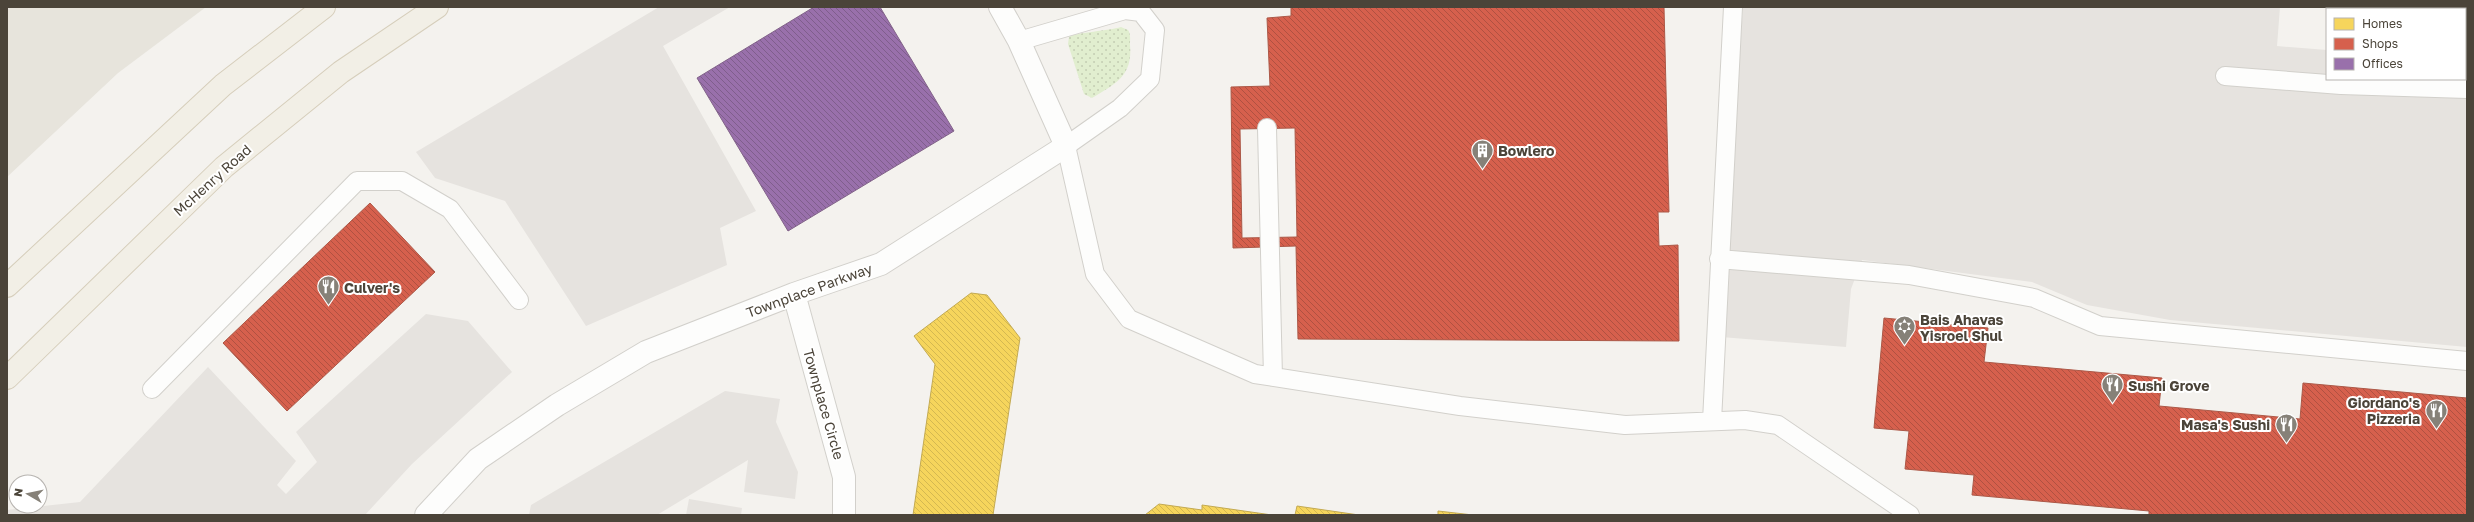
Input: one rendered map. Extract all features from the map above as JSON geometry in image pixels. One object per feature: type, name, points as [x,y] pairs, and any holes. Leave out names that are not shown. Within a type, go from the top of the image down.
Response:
[{"type":"main road","points":[[7,286],[223,85],[324,7]]},
{"type":"main road","name":"McHenry Road","points":[[7,378],[224,167],[341,72],[437,7]]},
{"type":"street","points":[[1000,7],[1019,41],[1066,146]]},
{"type":"street","name":"Townplace Parkway","points":[[426,515],[478,459],[557,405],[646,352],[794,294],[882,264],[1066,146]]},
{"type":"street","name":"Townplace Circle","points":[[794,294],[844,477],[844,515]]},
{"type":"lane","points":[[1712,421],[1718,259],[1733,7]]},
{"type":"lane","points":[[2359,7],[2369,8]]},
{"type":"lane","points":[[1019,41],[1125,10],[1142,9],[1155,30],[1150,79],[1120,108],[1066,146],[1095,274],[1129,319],[1255,374],[1460,406],[1625,424],[1745,420],[1778,426],[1910,515]]},
{"type":"lane","points":[[2226,76],[2341,85],[2467,89]]},
{"type":"lane","points":[[1267,128],[1274,377]]},
{"type":"lane","points":[[152,389],[357,181],[402,181],[450,209],[519,300]]},
{"type":"lane","points":[[1718,259],[1909,275],[2034,298],[2100,326],[2467,361]]},
{"type":"shaded area","points":[[7,7],[206,7],[118,73],[7,177]]},
{"type":"shaded area","points":[[659,7],[730,7],[663,46],[756,211],[720,228],[727,265],[586,326],[505,201],[435,178],[416,152]]},
{"type":"shaded area","points":[[1743,7],[2280,7],[2277,46],[2326,50],[2326,80],[2466,80],[2467,63],[2467,347],[2170,320],[2087,305],[2032,282],[1862,260],[1851,289],[1846,347],[1721,337]]},
{"type":"shaded area","points":[[426,314],[468,321],[512,372],[412,464],[365,515],[7,515],[8,510],[8,514],[48,514],[48,506],[80,502],[208,367],[296,461],[277,485],[286,494],[317,462],[296,432]]},
{"type":"shaded area","points":[[725,391],[780,399],[776,422],[798,472],[795,499],[744,492],[748,460],[657,515],[529,515],[531,505]]},
{"type":"shaded area","points":[[689,499],[742,508],[741,515],[686,515]]},
{"type":"green space","points":[[1121,27],[1128,30],[1130,33],[1129,64],[1121,78],[1092,98],[1084,94],[1068,44],[1069,37],[1073,35]]},
{"type":"building: Homes","points":[[971,293],[987,295],[1020,338],[993,515],[913,515],[935,364],[914,336]]},
{"type":"building: Homes","points":[[1159,504],[1202,510],[1202,505],[1272,515],[1145,515]]},
{"type":"building: Homes","points":[[1297,506],[1359,515],[1295,515]]},
{"type":"building: Homes","points":[[1438,511],[1473,515],[1438,515]]},
{"type":"building: Shops","name":"Bowlero","points":[[1291,7],[1664,7],[1669,212],[1658,212],[1659,246],[1678,245],[1679,341],[1298,339],[1296,246],[1233,248],[1231,87],[1270,86],[1267,18],[1291,16]],"holes":[[[1295,128],[1297,237],[1242,238],[1240,129]]]},
{"type":"building: Shops","name":"Culver's","points":[[370,203],[435,272],[287,411],[223,343]]},
{"type":"building: Shops","points":[[1884,318],[1988,328],[1984,362],[2162,378],[2159,406],[2300,419],[2303,383],[2467,398],[2467,515],[2149,515],[2149,511],[1972,495],[1974,475],[1905,469],[1909,431],[1874,428]]},
{"type":"building: Offices","points":[[814,7],[880,7],[954,131],[788,231],[697,78]]},
{"type":"place","name":"Bowlero","points":[[1482,170]]},
{"type":"place","name":"Culver's","points":[[329,306]]},
{"type":"place","name":"Bais Ahavas Yisroel Shul","points":[[1904,346]]},
{"type":"place","name":"Sushi Grove","points":[[2113,404]]},
{"type":"place","name":"Giordano's Pizzeria","points":[[2436,430]]},
{"type":"place","name":"Masa's Sushi","points":[[2286,444]]}]
